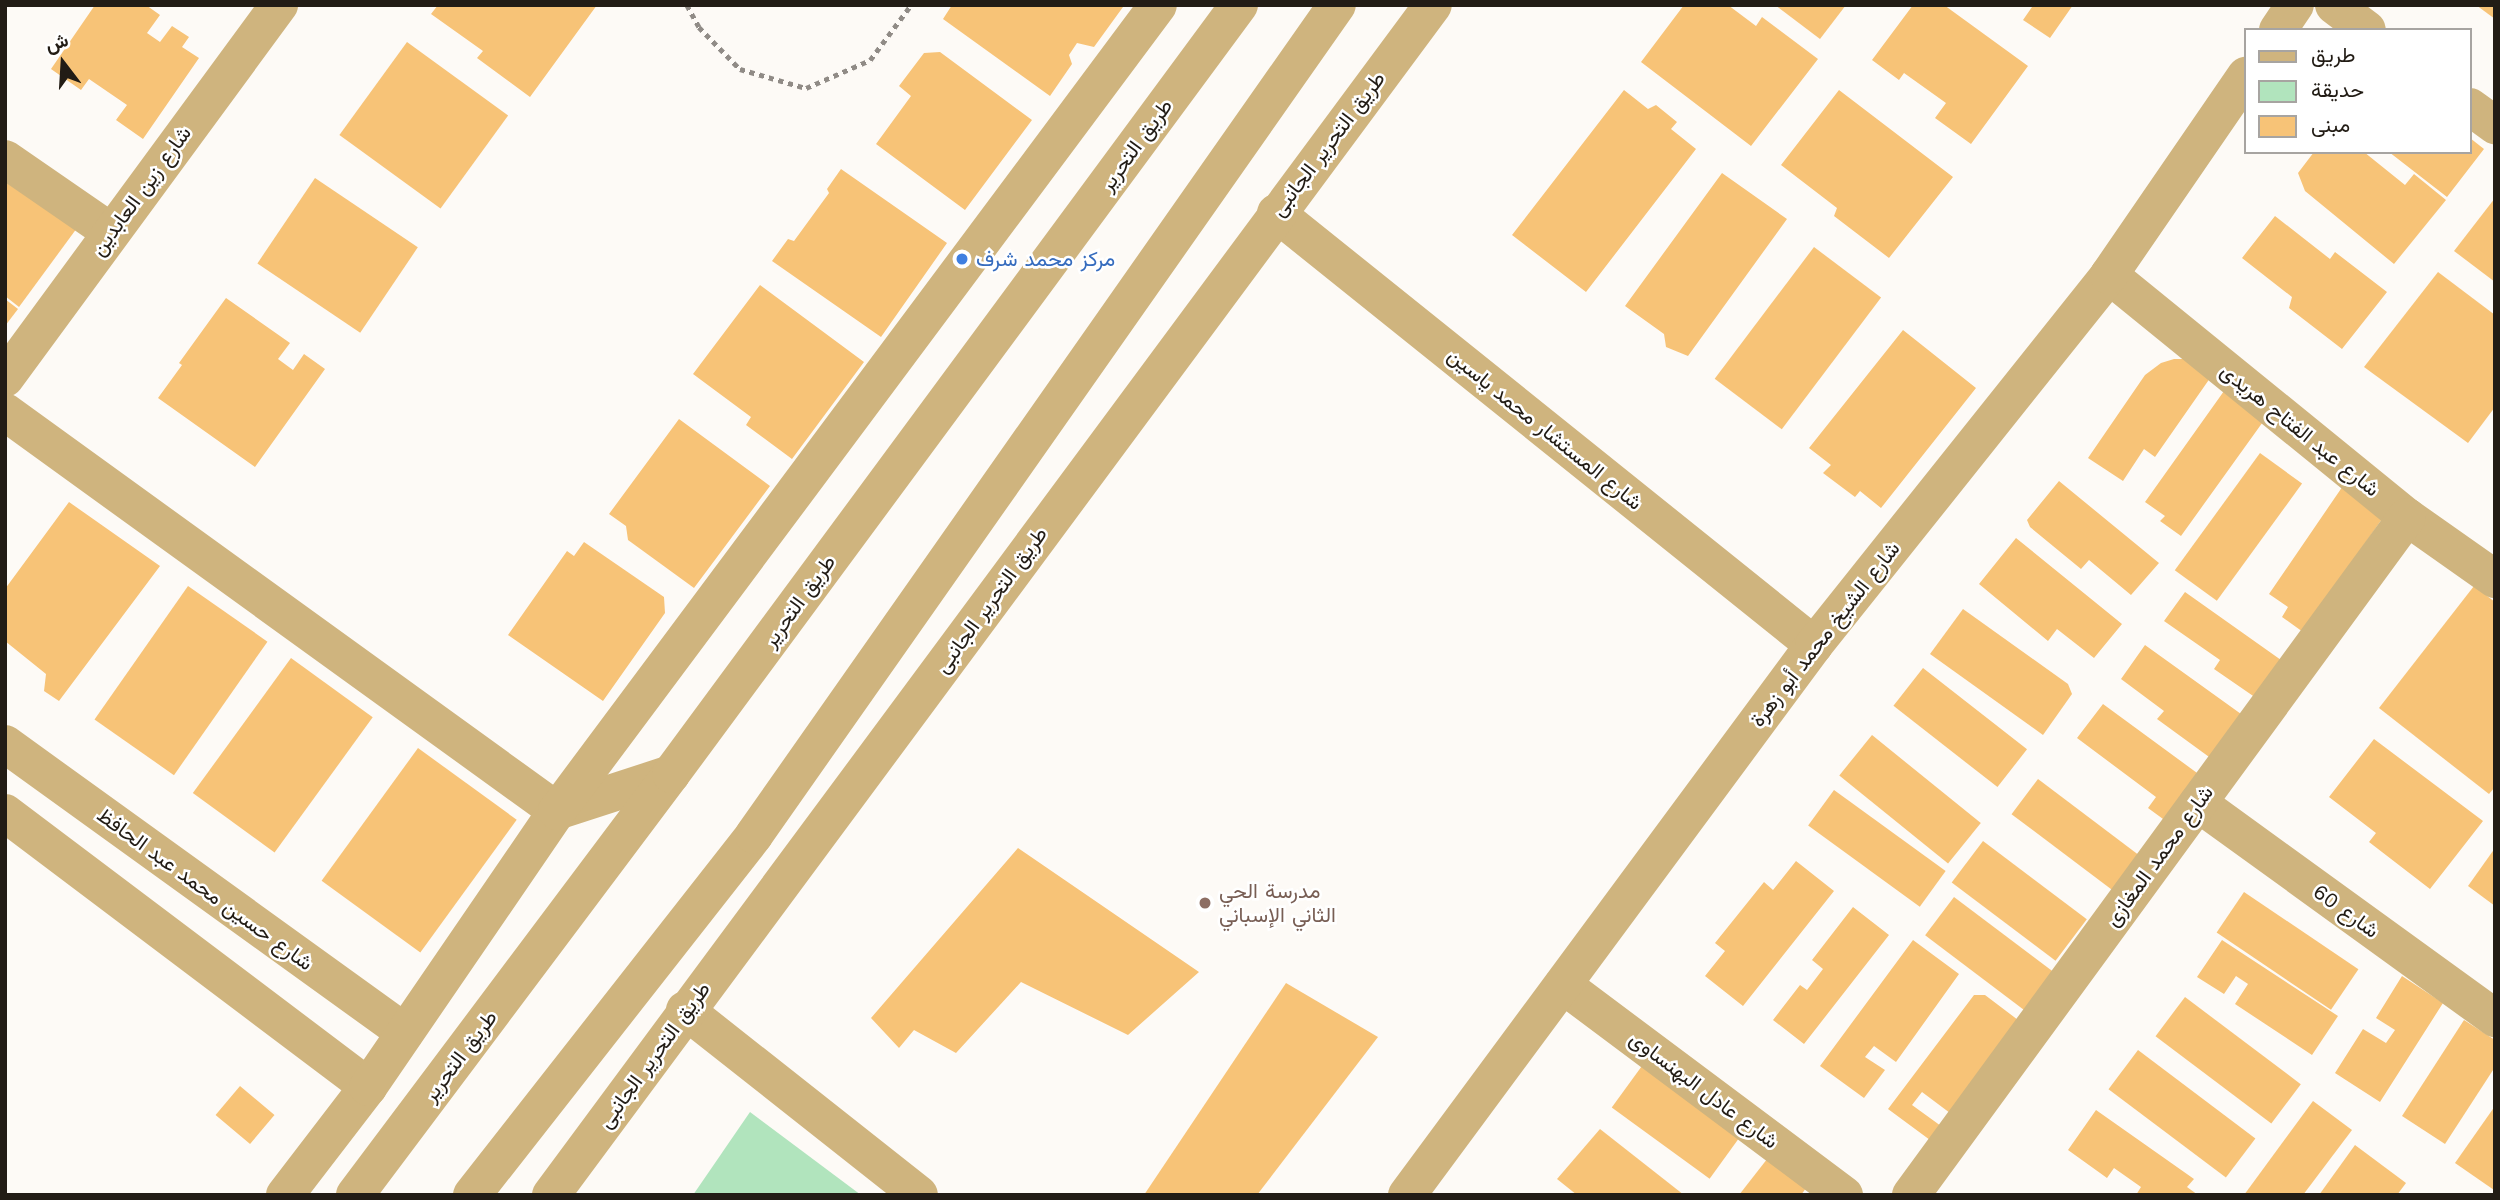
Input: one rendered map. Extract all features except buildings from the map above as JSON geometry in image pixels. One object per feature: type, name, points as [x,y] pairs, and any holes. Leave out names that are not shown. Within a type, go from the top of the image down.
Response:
[{"type":"street","name":"شارع زين العابدين","points":[[5,378],[279,5]]},
{"type":"street","points":[[285,1195],[368,1087],[557,811],[1158,5]]},
{"type":"street","name":"طريق التحرير","points":[[355,1195],[671,774],[1239,5]]},
{"type":"street","points":[[471,1195],[754,835],[1338,5]]},
{"type":"street","name":"طريق التحرير الجانبى","points":[[551,1195],[685,1010],[755,920],[1276,213],[1433,5]]},
{"type":"street","points":[[2279,28],[2295,5]]},
{"type":"street","points":[[2334,5],[2364,28]]},
{"type":"street","name":"شارع الشيخ محمد أبو زهرة","points":[[1407,1195],[1814,645],[2109,275],[2244,79]]},
{"type":"street","points":[[2472,108],[2495,125]]},
{"type":"street","points":[[5,159],[111,232]]},
{"type":"street","name":"شارع المستشار محمد ياسين","points":[[1276,213],[1814,645]]},
{"type":"street","name":"شارع عبد الفتاح هريدى","points":[[2109,275],[2407,517],[2495,579]]},
{"type":"street","points":[[5,412],[557,811]]},
{"type":"street","name":"شارع محمد المغازى","points":[[1911,1195],[2407,517]]},
{"type":"street","name":"شارع حسين محمد عبد الحافظ","points":[[5,744],[405,1033]]},
{"type":"street","points":[[557,811],[671,774]]},
{"type":"street","name":"شارع 60","points":[[2197,803],[2495,1018]]},
{"type":"street","points":[[5,813],[368,1087]]},
{"type":"street","points":[[754,835],[755,920]]},
{"type":"street","name":"شارع عادل البهنساوى","points":[[1563,985],[1844,1195]]},
{"type":"street","points":[[685,1010],[919,1195]]},
{"type":"path","points":[[687,5],[699,27],[740,69],[806,88],[870,61],[911,5]]},
{"type":"green space","points":[[750,1112],[861,1195],[693,1195]]},
{"type":"place","name":"مركز محمد شرف","points":[[962,259]]},
{"type":"place","name":"مدرسة الحي الثاني الإسباني","points":[[1205,903]]}]
